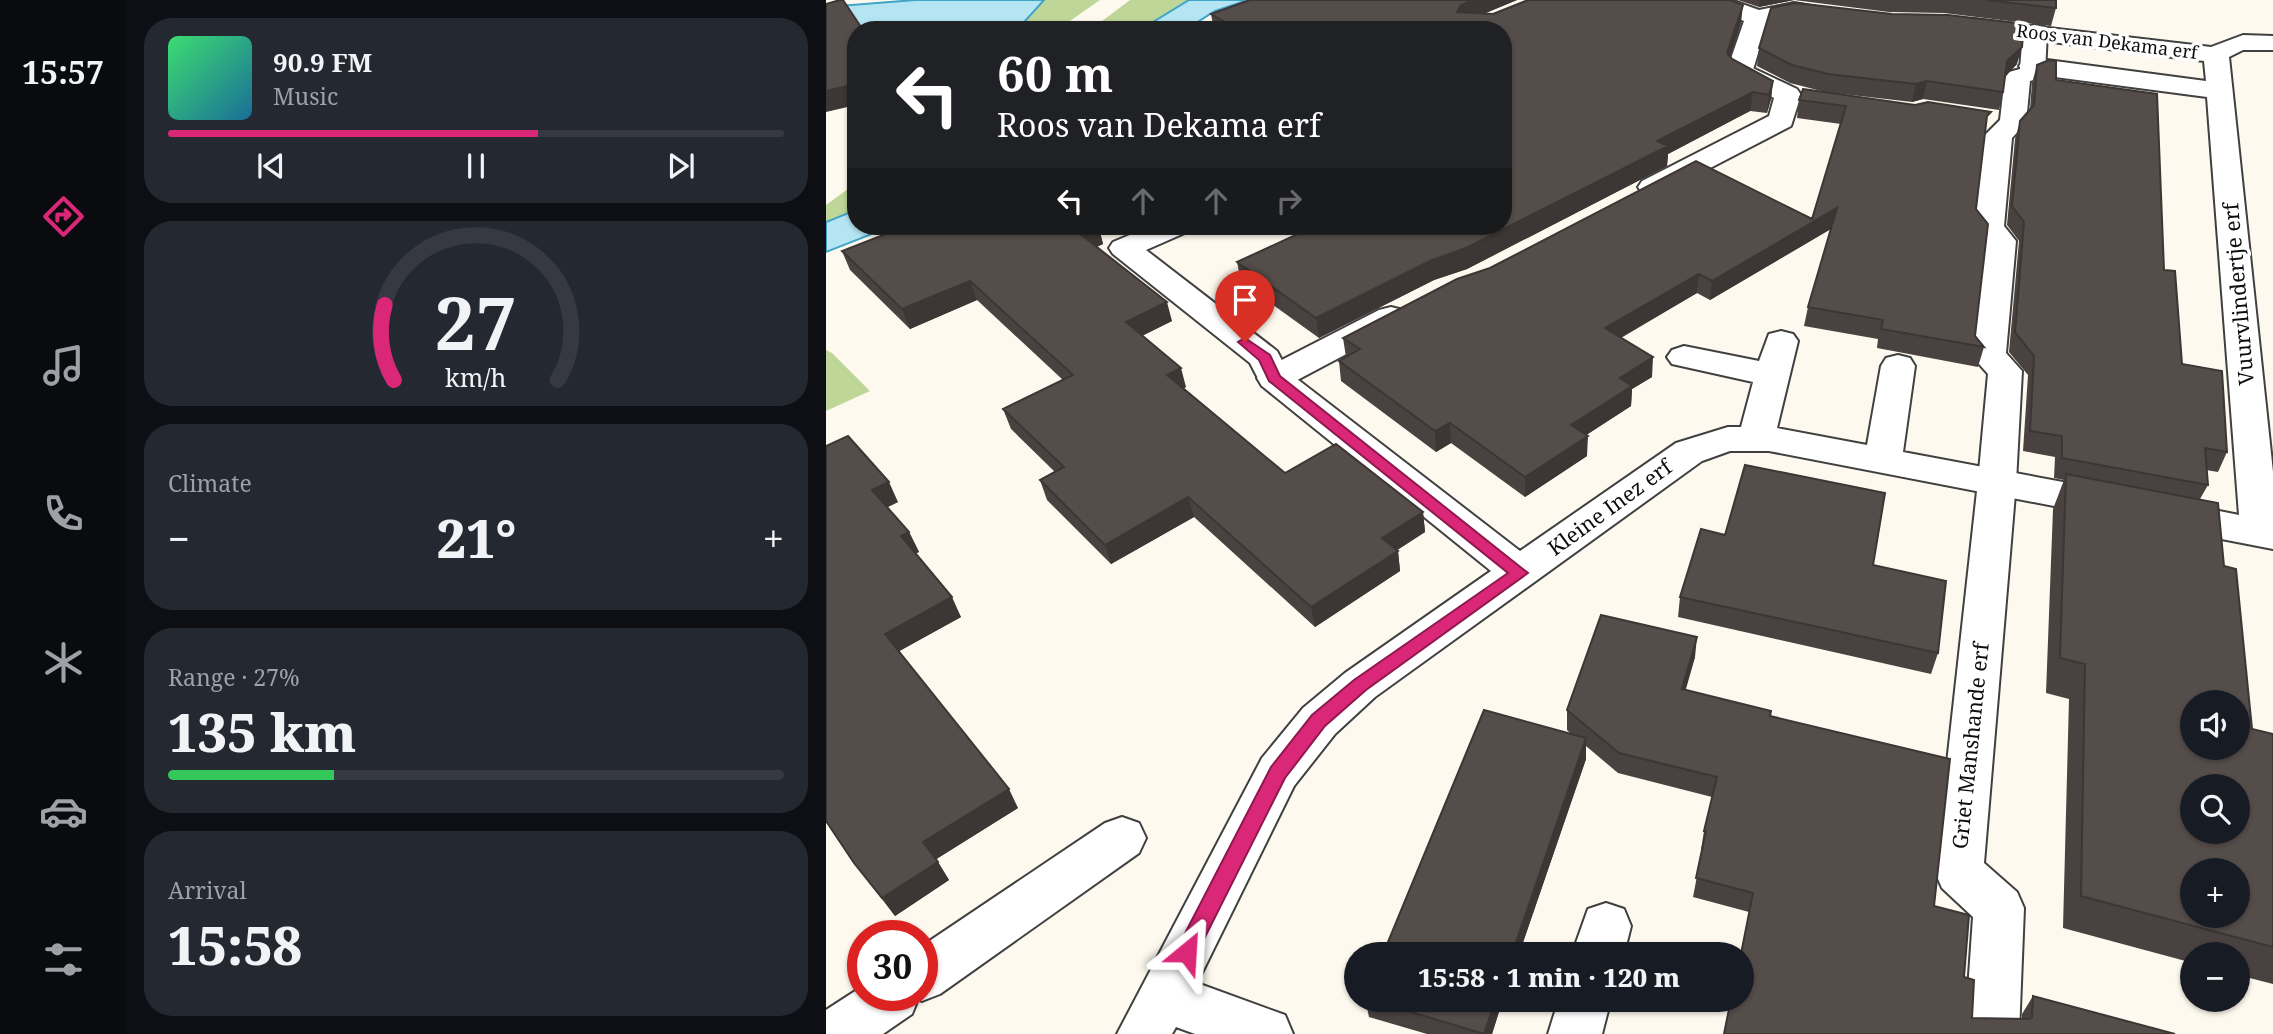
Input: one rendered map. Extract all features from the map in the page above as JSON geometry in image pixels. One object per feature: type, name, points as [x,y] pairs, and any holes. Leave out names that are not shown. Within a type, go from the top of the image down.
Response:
[{"type":"street","points":[[1710,0],[1757,18],[1794,10],[1848,17]]},
{"type":"street","points":[[1633,197],[1781,120],[1802,97],[1740,70],[1757,18]]},
{"type":"street","name":"Roos van Dekama erf","points":[[1944,23],[2216,55]]},
{"type":"street","points":[[1997,482],[2005,371],[1989,356],[2001,241],[1989,228],[1999,135],[2013,123],[2018,77],[2032,74],[2035,32]]},
{"type":"street","points":[[2216,55],[2227,45],[2253,41],[2273,43]]},
{"type":"street","name":"Vuurvlindertje erf","points":[[2216,55],[2266,534]]},
{"type":"street","points":[[2032,66],[2220,91]]},
{"type":"street","points":[[1975,117],[2013,123]]},
{"type":"street","points":[[1154,235],[1124,247],[1265,358],[1274,378],[1520,573]]},
{"type":"street","points":[[1274,378],[1421,302]]},
{"type":"street","points":[[1756,439],[1781,341]]},
{"type":"street","points":[[1684,357],[1773,375]]},
{"type":"street","points":[[1883,460],[1898,366]]},
{"type":"street","name":"Kleine Inez erf","points":[[1154,1016],[1278,772],[1319,721],[1360,685],[1689,452],[1728,439],[1769,439],[2266,534]]},
{"type":"street","name":"Griet Manshande erf","points":[[1992,1034],[1999,908],[1959,872],[1997,482]]},
{"type":"street","points":[[938,965],[1122,838]]},
{"type":"street","points":[[837,1034],[871,1011]]},
{"type":"street","points":[[1575,1034],[1581,1012]]},
{"type":"street","points":[[1154,1016],[1266,1034]]},
{"type":"green space","points":[[1044,0],[1100,0],[1070,21],[1025,21]]},
{"type":"green space","points":[[1130,0],[1189,0],[1155,21],[1102,21]]},
{"type":"green space","points":[[847,190],[847,214],[826,222],[826,205]]},
{"type":"green space","points":[[826,350],[870,391],[826,411]]},
{"type":"water","points":[[915,0],[1044,0],[1025,21],[847,23],[826,7]]},
{"type":"water","points":[[1189,0],[1248,0],[1215,11],[1199,21],[1155,21]]},
{"type":"water","points":[[847,214],[847,235],[869,235],[826,252],[826,222]]},
{"type":"building","points":[[843,0],[857,21],[847,21],[847,86],[826,91],[826,4]]},
{"type":"building","points":[[1250,0],[1473,0],[1461,5],[1457,12],[1493,14],[1528,0],[1730,0],[1743,5],[1727,53],[1732,59],[1773,81],[1769,95],[1753,92],[1657,141],[1668,146],[1512,225],[1512,21],[1223,21],[1211,14]]},
{"type":"building","points":[[1986,0],[2056,0],[2056,8]]},
{"type":"building","points":[[1796,3],[1892,14],[1948,15],[2024,24],[2022,47],[2007,61],[2003,92],[1927,81],[1916,84],[1828,74],[1792,65],[1759,48],[1771,8]]},
{"type":"building","points":[[2049,60],[2056,61],[2056,80],[2157,94],[2164,270],[2175,271],[2182,364],[2222,371],[2227,452],[2205,448],[2208,485],[2062,458],[2062,436],[2030,431],[2034,356],[2015,332],[2024,222],[2012,206],[2020,121],[2034,105],[2037,65]]},
{"type":"building","points":[[1803,89],[1915,105],[1928,102],[1991,112],[1987,116],[1976,209],[1988,224],[1975,336],[1984,347],[1881,329],[1883,320],[1808,307],[1837,208],[1712,281],[1699,274],[1605,328],[1653,357],[1620,378],[1632,386],[1571,425],[1588,436],[1525,477],[1450,423],[1435,431],[1339,361],[1360,349],[1343,338],[1457,279],[1490,268],[1696,161],[1812,219],[1846,106],[1799,100]]},
{"type":"building","points":[[883,235],[1082,235],[1167,302],[1126,322],[1181,368],[1167,375],[1285,473],[1336,444],[1423,512],[1382,538],[1398,551],[1311,607],[1188,497],[1105,545],[1040,480],[1064,467],[1003,409],[1073,375],[970,281],[902,309],[842,251]]},
{"type":"building","points":[[1296,235],[1492,235],[1432,260],[1316,318],[1237,262]]},
{"type":"building","points":[[848,436],[889,482],[872,490],[909,532],[901,536],[952,597],[885,634],[1009,789],[923,842],[938,862],[882,898],[826,821],[826,446]]},
{"type":"building","points":[[1745,465],[1885,493],[1873,565],[1946,581],[1938,653],[1680,597],[1701,529],[1725,535]]},
{"type":"building","points":[[2066,474],[2218,503],[2224,566],[2236,569],[2248,690],[2180,690],[2180,760],[2250,760],[2250,709],[2252,729],[2273,734],[2273,947],[2201,928],[2250,928],[2250,858],[2180,858],[2180,922],[2081,896],[2085,664],[2060,658]]},
{"type":"building","points":[[1601,615],[1697,637],[1682,689],[1771,711],[1770,716],[1950,759],[1934,906],[1969,915],[1964,977],[1974,980],[1972,1018],[2029,1019],[2032,1017],[2033,996],[2175,1034],[1724,1034],[1728,1012],[1754,1012],[1754,942],[1743,942],[1753,893],[1696,878],[1717,777],[1619,753],[1567,710]]},
{"type":"building","points":[[1484,710],[1586,738],[1516,942],[1388,942]]},
{"type":"building","points":[[1411,1012],[1492,1012],[1484,1034]]},
{"type":"route","points":[[1187,952],[1278,772],[1319,721],[1360,685],[1520,573],[1274,378],[1265,358],[1245,342]]}]
